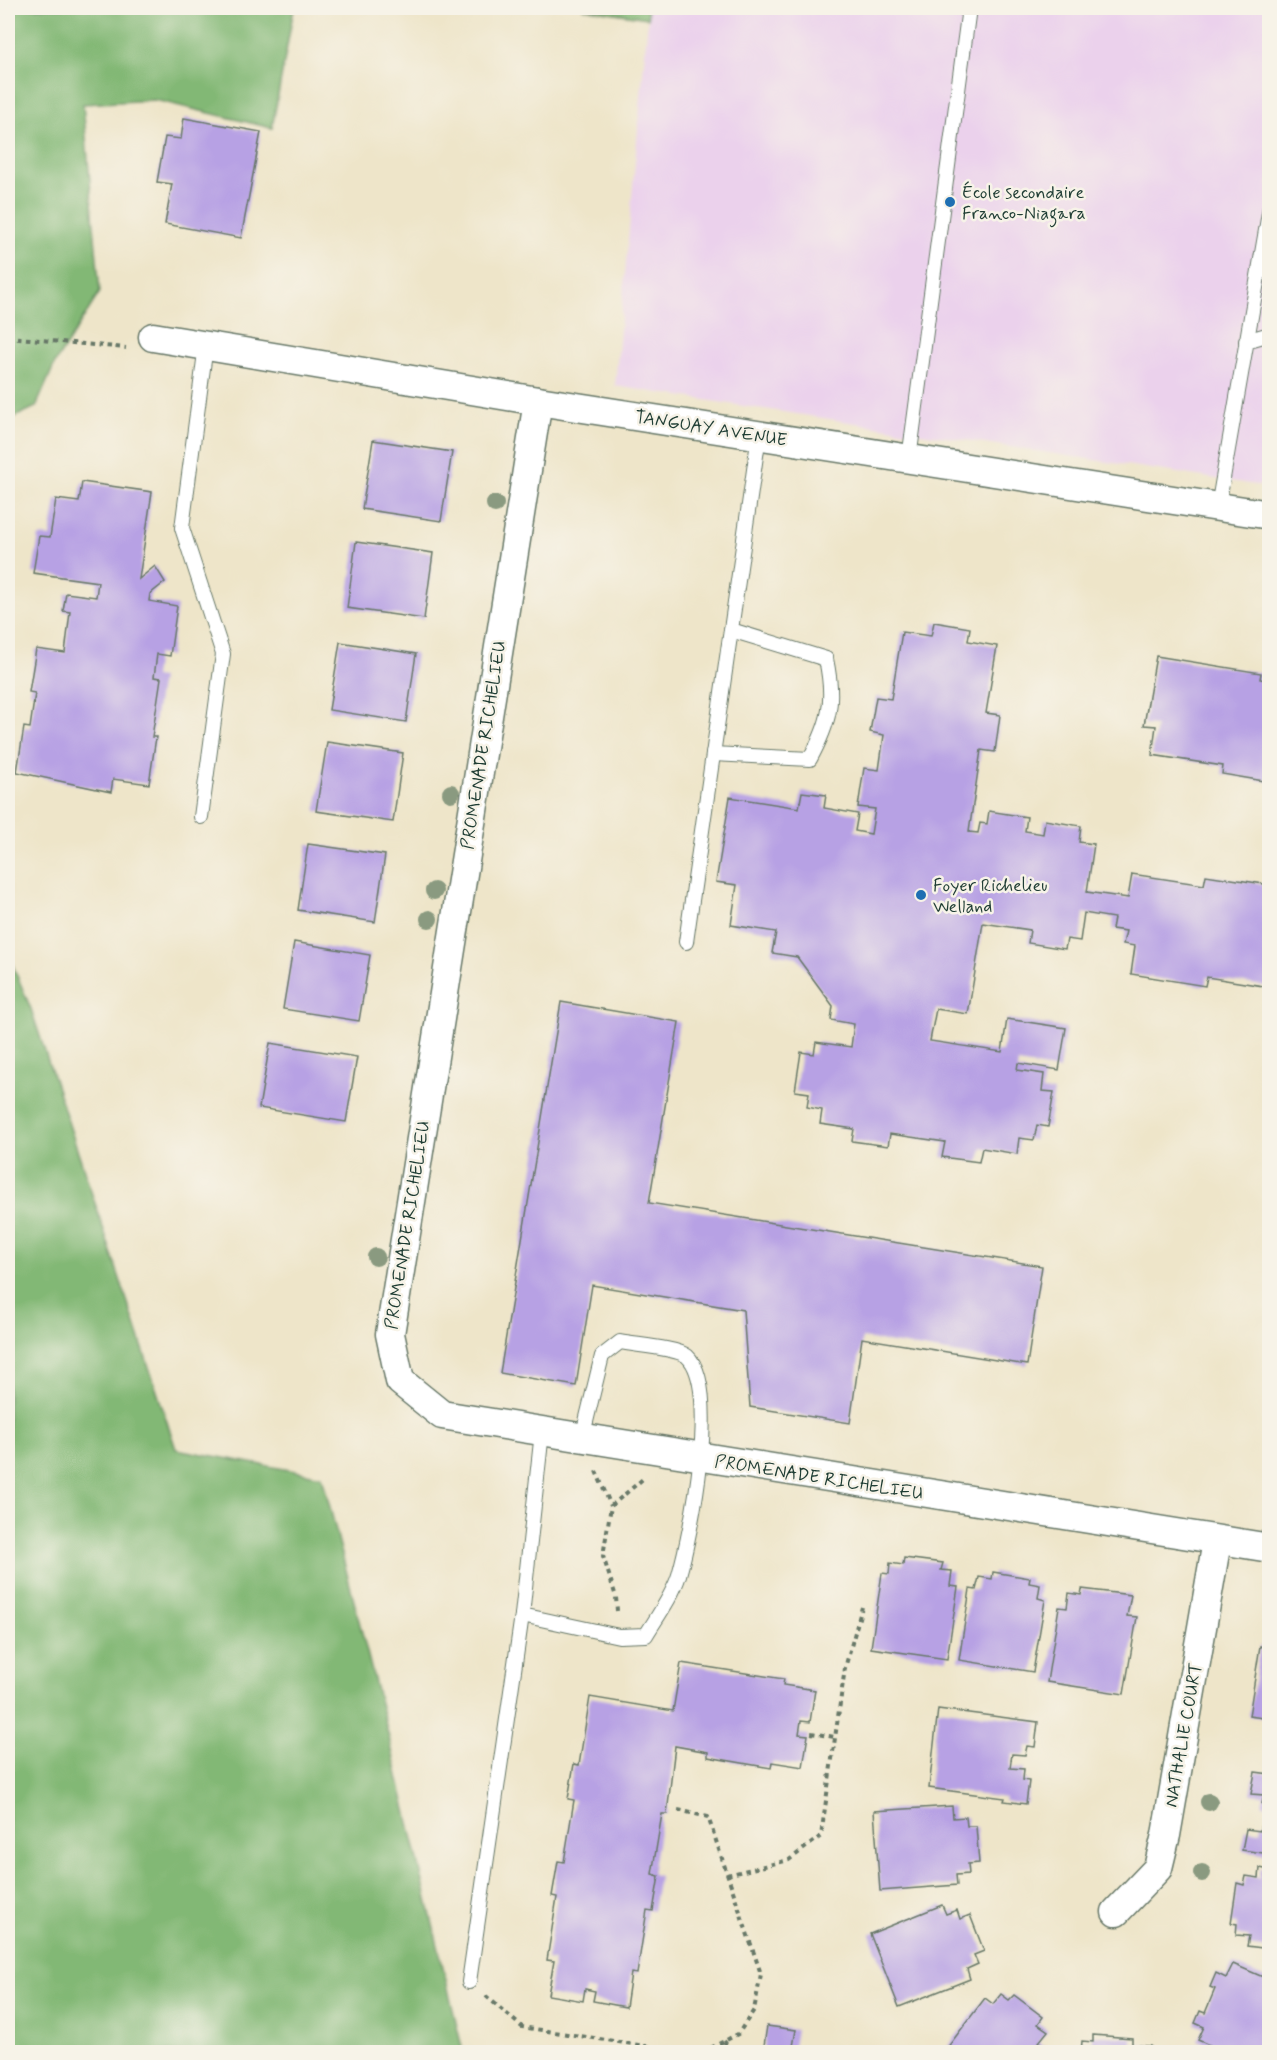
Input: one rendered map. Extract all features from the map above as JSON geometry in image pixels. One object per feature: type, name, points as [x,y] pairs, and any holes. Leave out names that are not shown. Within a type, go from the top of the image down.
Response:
[{"type":"street","name":"TANGUAY AVENUE","points":[[153,337],[538,401],[1269,515]]},
{"type":"street","name":"PROMENADE RICHELIEU","points":[[538,401],[390,1334],[400,1381],[442,1415],[1269,1548]]},
{"type":"street","name":"NATHALIE COURT","points":[[1116,1912],[1158,1868],[1166,1835],[1217,1541]]},
{"type":"lane","points":[[909,459],[969,8]]},
{"type":"lane","points":[[1218,507],[1269,207]]},
{"type":"lane","points":[[1246,341],[1269,334]]},
{"type":"lane","points":[[201,817],[223,654],[182,528],[206,345]]},
{"type":"lane","points":[[686,942],[759,435]]},
{"type":"lane","points":[[713,754],[810,759],[825,731],[832,688],[826,659],[731,630]]},
{"type":"lane","points":[[522,1615],[619,1636],[646,1635],[679,1577],[702,1458],[703,1414],[696,1367],[685,1354],[620,1342],[602,1356],[582,1438]]},
{"type":"lane","points":[[470,1982],[522,1615],[542,1432]]},
{"type":"path","points":[[8,337],[124,349],[153,337]]},
{"type":"path","points":[[619,1636],[616,1597],[603,1556],[610,1506],[674,1454]]},
{"type":"path","points":[[727,1875],[789,1860],[821,1836],[845,1668],[862,1607]]},
{"type":"path","points":[[811,1733],[836,1737]]},
{"type":"path","points":[[678,1810],[708,1816],[761,1974],[754,2010],[738,2034],[703,2052]]},
{"type":"path","points":[[470,1982],[522,2027],[684,2052]]},
{"type":"path","points":[[724,2041],[732,2052]]},
{"type":"shaded area","name":"École secondaire Franco-Niagara","points":[[647,8],[1269,8],[1269,487],[615,386],[648,18]]},
{"type":"green space","points":[[8,8],[294,8],[272,128],[155,100],[83,104],[100,292],[55,363],[36,407],[8,420]]},
{"type":"green space","points":[[582,8],[647,8],[648,18]]},
{"type":"green space","points":[[8,954],[31,1009],[176,1449],[322,1476],[390,1742],[463,2052],[8,2052]]},
{"type":"building","points":[[184,118],[261,132],[241,238],[165,224],[172,184],[157,182],[165,137],[181,139]]},
{"type":"building","points":[[373,440],[452,452],[441,521],[362,509]]},
{"type":"building","points":[[82,482],[152,492],[139,579],[155,566],[165,582],[150,594],[149,601],[177,606],[170,656],[157,654],[154,677],[161,678],[152,737],[156,737],[149,784],[113,779],[111,792],[17,772],[24,727],[30,728],[35,693],[29,692],[36,649],[65,653],[70,612],[63,611],[66,593],[96,597],[98,582],[33,573],[39,536],[50,537],[56,499],[79,502]]},
{"type":"building","points":[[356,542],[433,553],[424,619],[347,608]]},
{"type":"building","name":"Foyer Richelieu Welland","points":[[934,622],[970,628],[968,641],[997,646],[986,713],[1000,715],[995,752],[981,750],[969,832],[978,833],[980,823],[987,824],[989,811],[1027,817],[1025,831],[1043,834],[1045,820],[1081,826],[1079,842],[1094,844],[1087,892],[1128,898],[1132,874],[1204,885],[1206,875],[1270,885],[1270,987],[1207,977],[1205,986],[1131,974],[1135,946],[1123,944],[1126,931],[1112,929],[1114,918],[1084,913],[1080,941],[1067,939],[1065,949],[1028,943],[1030,930],[983,923],[968,1014],[936,1009],[930,1041],[1002,1052],[1007,1019],[1066,1028],[1059,1070],[1018,1063],[1017,1070],[1044,1074],[1042,1091],[1054,1092],[1048,1127],[1037,1125],[1034,1140],[1019,1138],[1017,1154],[982,1148],[979,1162],[942,1157],[945,1142],[890,1134],[888,1146],[852,1141],[854,1129],[820,1124],[822,1110],[807,1107],[809,1093],[795,1091],[801,1052],[814,1054],[816,1042],[851,1047],[854,1024],[831,1020],[833,1006],[797,957],[772,953],[776,932],[731,925],[737,885],[716,882],[730,797],[799,808],[802,792],[826,795],[824,808],[858,814],[855,831],[871,834],[875,809],[858,807],[864,768],[879,770],[884,735],[870,732],[876,697],[891,699],[902,632],[931,636]]},
{"type":"building","points":[[340,642],[416,654],[406,722],[329,710]]},
{"type":"building","points":[[1156,656],[1261,673],[1260,679],[1270,681],[1270,782],[1222,774],[1223,766],[1152,755],[1156,726],[1144,725]]},
{"type":"building","points":[[327,742],[403,753],[393,822],[316,811]]},
{"type":"building","points":[[308,844],[385,855],[375,922],[298,910]]},
{"type":"building","points":[[294,942],[370,955],[359,1021],[283,1009]]},
{"type":"building","points":[[561,1002],[679,1022],[649,1203],[1042,1266],[1027,1365],[862,1338],[850,1423],[750,1407],[743,1310],[592,1285],[576,1386],[500,1373]]},
{"type":"building","points":[[270,1043],[357,1057],[346,1122],[259,1108]]},
{"type":"building","points":[[904,1558],[943,1563],[941,1570],[952,1571],[950,1586],[958,1587],[947,1659],[871,1648],[882,1573],[889,1574],[890,1563],[903,1565]]},
{"type":"building","points":[[993,1572],[1030,1578],[1029,1583],[1040,1585],[1038,1598],[1045,1600],[1033,1672],[959,1660],[970,1589],[976,1590],[979,1577],[992,1579]]},
{"type":"building","points":[[1082,1589],[1131,1595],[1127,1616],[1137,1617],[1124,1694],[1047,1682],[1059,1607],[1067,1608],[1069,1593],[1081,1595]]},
{"type":"building","points":[[1260,1646],[1270,1648],[1270,1719],[1249,1716]]},
{"type":"building","points":[[681,1663],[784,1679],[783,1685],[815,1690],[810,1722],[801,1721],[799,1734],[808,1735],[803,1767],[772,1762],[771,1768],[708,1757],[708,1752],[675,1746],[667,1814],[662,1814],[652,1874],[659,1876],[653,1911],[647,1910],[637,1974],[631,1973],[626,2007],[593,2001],[595,1991],[585,1989],[583,2001],[548,1995],[554,1961],[547,1960],[557,1897],[552,1896],[558,1861],[564,1862],[574,1800],[568,1799],[574,1764],[579,1765],[590,1697],[673,1711]]},
{"type":"building","points":[[938,1709],[1038,1722],[1035,1747],[1027,1746],[1025,1755],[1012,1754],[1010,1768],[1024,1769],[1023,1780],[1029,1781],[1026,1804],[1004,1801],[1005,1798],[929,1788]]},
{"type":"building","points":[[1255,1772],[1270,1774],[1270,1805],[1262,1804],[1264,1795],[1251,1794]]},
{"type":"building","points":[[952,1806],[953,1818],[966,1817],[967,1826],[976,1826],[979,1863],[968,1864],[969,1874],[956,1875],[957,1885],[880,1891],[874,1811]]},
{"type":"building","points":[[1268,1810],[1270,1854],[1242,1850],[1246,1829],[1260,1831],[1261,1823],[1266,1824]]},
{"type":"building","points":[[1260,1868],[1270,1870],[1270,1949],[1247,1946],[1249,1936],[1236,1935],[1237,1924],[1231,1923],[1237,1883],[1244,1885],[1246,1876],[1259,1878]]},
{"type":"building","points":[[942,1905],[946,1914],[957,1910],[960,1919],[970,1915],[984,1951],[974,1955],[978,1964],[967,1969],[970,1979],[899,2007],[870,1934]]},
{"type":"building","points":[[1233,1964],[1270,1980],[1270,2052],[1225,2052],[1198,2040],[1204,2027],[1195,2023],[1200,2011],[1205,2013],[1215,1989],[1210,1987],[1216,1973],[1226,1978]]},
{"type":"building","points":[[1001,1994],[1009,2000],[1014,1995],[1043,2017],[1038,2024],[1048,2031],[1039,2042],[1047,2048],[1043,2052],[944,2052],[985,1998],[993,2004]]},
{"type":"building","points":[[767,2026],[796,2030],[792,2052],[763,2052]]},
{"type":"building","points":[[1093,2035],[1132,2038],[1132,2045],[1151,2046],[1151,2052],[1081,2052],[1082,2041],[1093,2042]]},
{"type":"place","name":"École secondaire Franco-Niagara","points":[[950,202]]},
{"type":"place","name":"Foyer Richelieu Welland","points":[[921,895]]}]
